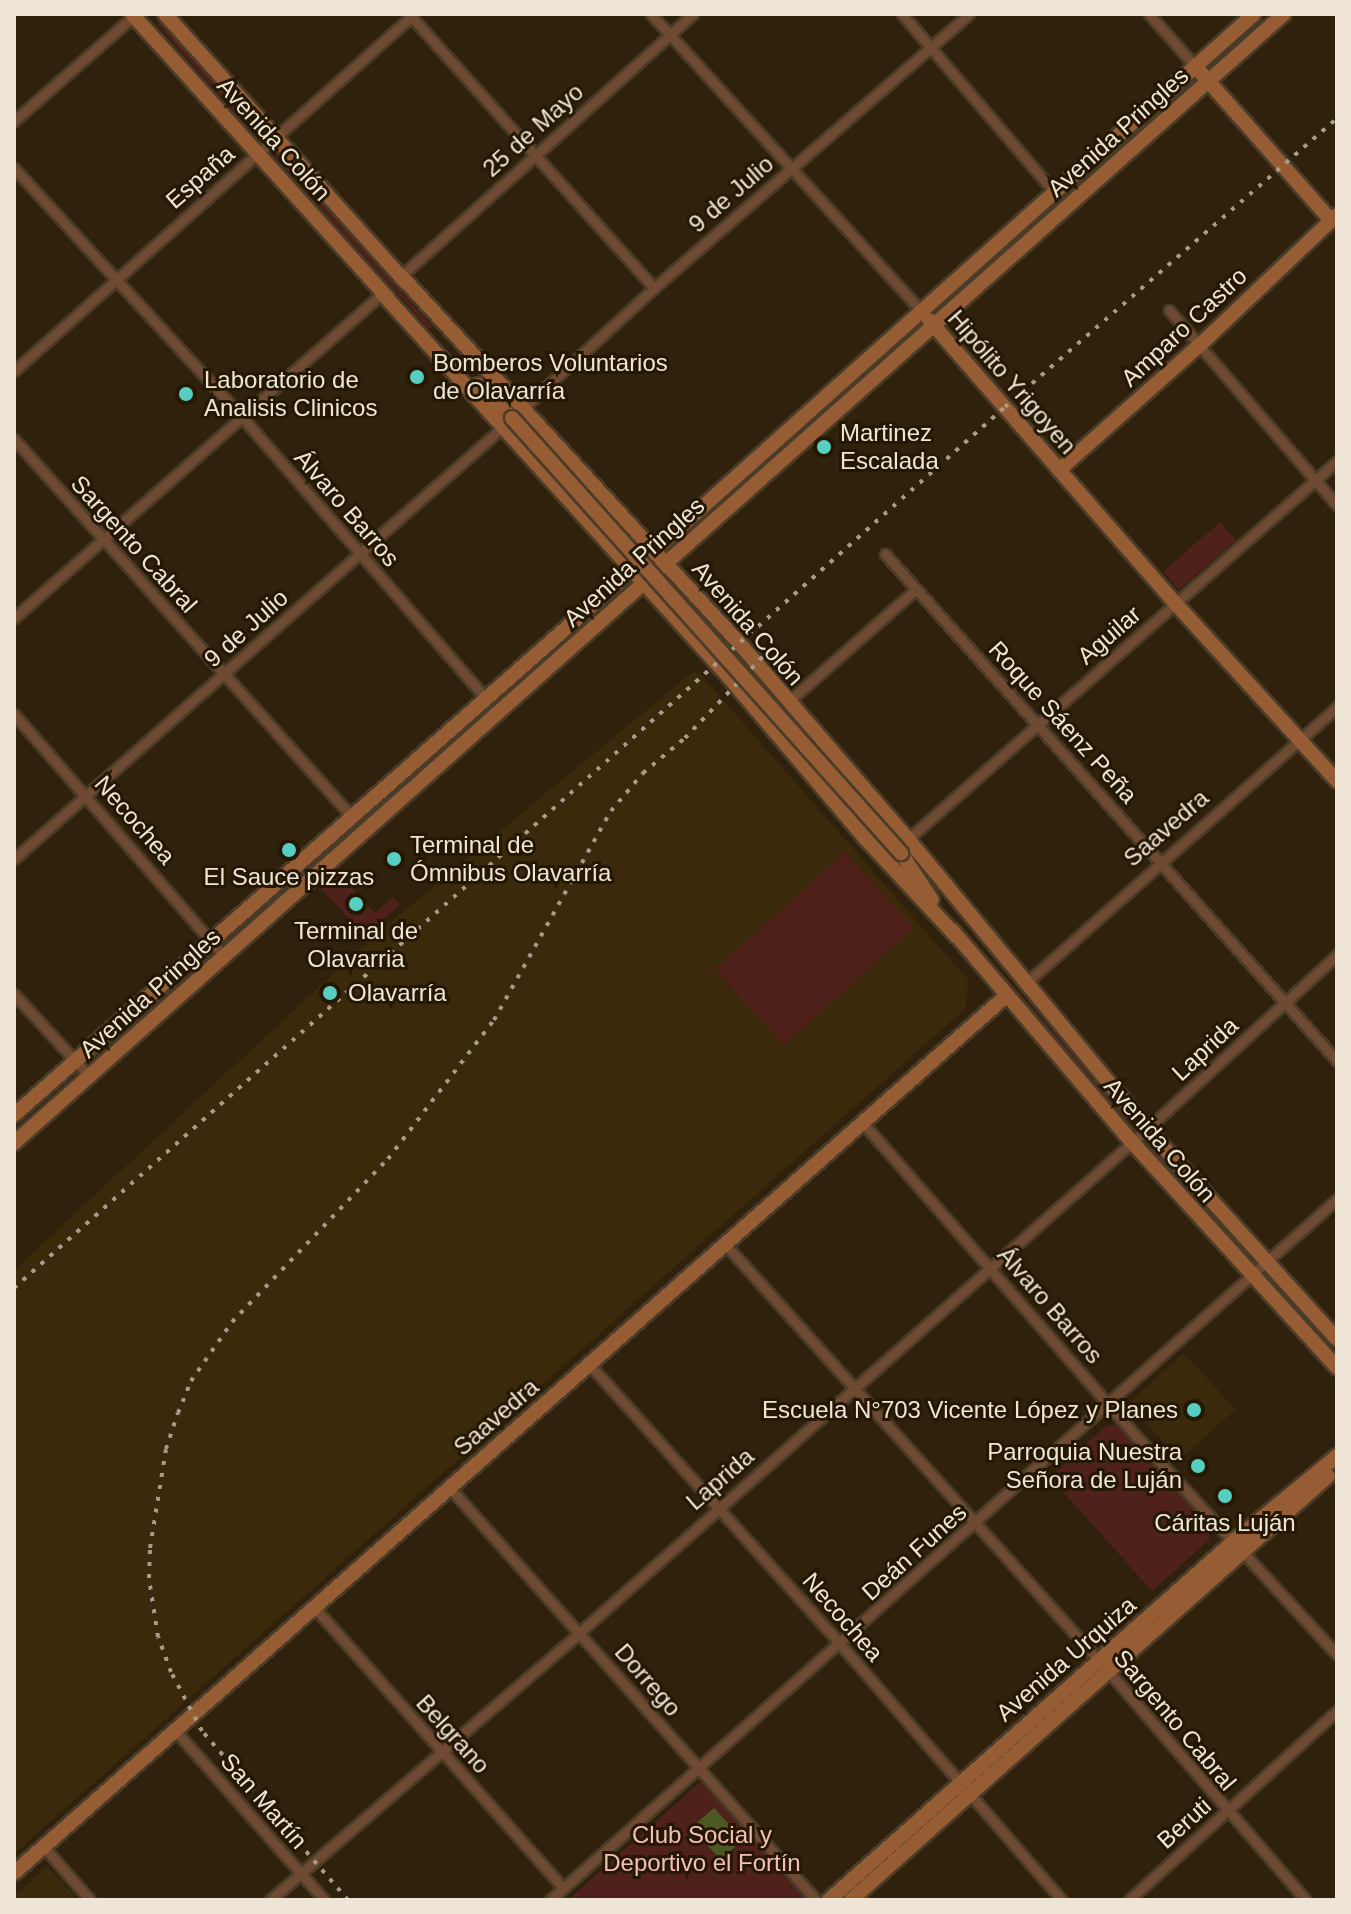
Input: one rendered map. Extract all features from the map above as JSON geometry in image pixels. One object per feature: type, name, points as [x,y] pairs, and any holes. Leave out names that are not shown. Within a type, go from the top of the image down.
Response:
[{"type":"main road","name":"Avenida Colón","points":[[165,14],[401,276],[644,584],[737,686],[864,837],[957,937],[1131,1141],[1337,1367]]},
{"type":"main road","name":"Avenida Pringles","points":[[14,1115],[210,940],[353,818],[1254,14]]},
{"type":"main road","name":"Avenida Pringles","points":[[14,1143],[1284,14]]},
{"type":"main road","name":"Avenida Colón","points":[[134,15],[382,293],[653,550],[908,839],[1147,1129],[1337,1339]]},
{"type":"main road","points":[[1195,66],[1335,221]]},
{"type":"main road","name":"Amparo Castro","points":[[1059,470],[1335,221]]},
{"type":"main road","name":"Hipólito Yrigoyen","points":[[922,312],[1176,604],[1337,781]]},
{"type":"main road","name":"Avenida Colón","points":[[513,417],[901,853],[987,938]]},
{"type":"main road","name":"Avenida Colón","points":[[901,853],[957,937]]},
{"type":"main road","name":"Saavedra","points":[[14,1873],[1007,995]]},
{"type":"main road","name":"Avenida Urquiza","points":[[851,1900],[1109,1672],[1337,1456]]},
{"type":"main road","name":"Avenida Urquiza","points":[[829,1900],[1098,1661],[1337,1468]]},
{"type":"street","name":"Hipólito Yrigoyen","points":[[651,14],[922,312]]},
{"type":"street","name":"25 de Mayo","points":[[401,276],[693,14]]},
{"type":"street","points":[[902,14],[1054,192]]},
{"type":"street","name":"9 de Julio","points":[[14,859],[224,675],[654,288],[969,14]]},
{"type":"street","points":[[1149,14],[1195,66]]},
{"type":"street","points":[[14,121],[134,15]]},
{"type":"street","name":"España","points":[[14,371],[257,153],[278,138],[411,15]]},
{"type":"street","points":[[411,15],[654,288]]},
{"type":"street","name":"Álvaro Barros","points":[[14,168],[242,417],[485,698]]},
{"type":"street","points":[[14,618],[382,293]]},
{"type":"street","points":[[1169,310],[1337,505]]},
{"type":"street","name":"Sargento Cabral","points":[[14,439],[353,818]]},
{"type":"street","name":"Aguilar","points":[[908,839],[1337,461]]},
{"type":"street","name":"Roque Sáenz Peña","points":[[885,554],[1337,1061]]},
{"type":"street","points":[[788,702],[916,589]]},
{"type":"street","name":"Saavedra","points":[[1026,983],[1337,707]]},
{"type":"street","name":"Necochea","points":[[14,714],[87,794],[223,955]]},
{"type":"street","name":"Laprida","points":[[270,1900],[857,1387],[1337,955]]},
{"type":"street","points":[[14,994],[90,1077]]},
{"type":"street","name":"Álvaro Barros","points":[[862,1122],[1107,1402],[1337,1655]]},
{"type":"street","name":"Deán Funes","points":[[550,1900],[697,1766],[977,1523],[1107,1402],[1337,1199]]},
{"type":"street","name":"Sargento Cabral","points":[[725,1244],[857,1387],[1306,1900]]},
{"type":"street","name":"Necochea","points":[[590,1365],[840,1644],[1062,1900]]},
{"type":"street","name":"Dorrego","points":[[449,1487],[816,1900]]},
{"type":"street","name":"Belgrano","points":[[313,1606],[563,1888]]},
{"type":"street","name":"Beruti","points":[[1129,1900],[1337,1711]]},
{"type":"street","name":"San Martín","points":[[174,1729],[324,1900]]},
{"type":"street","points":[[44,1847],[90,1900]]},
{"type":"shaded area","points":[[696,669],[968,980],[966,1008],[14,1854],[14,1270],[376,934]]},
{"type":"shaded area","points":[[1183,1353],[1236,1409],[1180,1460],[1128,1404]]},
{"type":"shaded area","points":[[714,1808],[743,1839],[721,1860],[691,1828]]},
{"type":"shaded area","points":[[47,1866],[79,1900],[14,1900],[14,1896]]},
{"type":"green space","points":[[161,21],[252,126],[249,129],[157,24]]},
{"type":"green space","points":[[1184,84],[1187,88],[942,311],[938,308]]},
{"type":"green space","points":[[278,155],[432,326],[429,329],[275,157]]},
{"type":"green space","points":[[919,321],[922,325],[677,548],[673,545]]},
{"type":"green space","points":[[1220,522],[1236,540],[1179,590],[1163,572]]},
{"type":"green space","points":[[618,590],[621,594],[508,693],[505,690]]},
{"type":"green space","points":[[391,792],[394,795],[306,874],[303,870]]},
{"type":"green space","points":[[845,852],[914,928],[784,1045],[715,969]]},
{"type":"green space","points":[[338,873],[375,913],[393,897],[400,905],[374,928],[358,927],[320,889]]},
{"type":"green space","points":[[973,940],[1128,1117],[1124,1120],[970,943]]},
{"type":"green space","points":[[204,956],[207,960],[94,1059],[90,1056]]},
{"type":"green space","points":[[1154,1145],[1245,1250],[1242,1253],[1150,1148]]},
{"type":"green space","points":[[1107,1425],[1118,1425],[1210,1526],[1209,1540],[1152,1591],[1050,1477]]},
{"type":"green space","name":"Club Social y Deportivo el Fortín","points":[[707,1776],[818,1900],[568,1900]]},
{"type":"railway","points":[[14,1288],[1005,407],[1337,118]]},
{"type":"railway","points":[[348,1900],[202,1731],[171,1672],[158,1637],[149,1578],[150,1548],[166,1449],[178,1413],[191,1381],[232,1322],[388,1159],[494,1020],[611,811],[643,773],[685,738],[773,646]]},
{"type":"place","name":"Bomberos Voluntarios de Olavarría","points":[[417,377]]},
{"type":"place","name":"Laboratorio de Analisis Clinicos","points":[[186,394]]},
{"type":"place","name":"Martinez Escalada","points":[[824,447]]},
{"type":"place","name":"El Sauce pizzas","points":[[289,850]]},
{"type":"place","name":"Terminal de Ómnibus Olavarría","points":[[394,859]]},
{"type":"place","name":"Terminal de Olavarria","points":[[356,904]]},
{"type":"place","name":"Olavarría","points":[[330,993]]},
{"type":"place","name":"Escuela N°703 Vicente López y Planes","points":[[1194,1410]]},
{"type":"place","name":"Parroquia Nuestra Señora de Luján","points":[[1198,1466]]},
{"type":"place","name":"Cáritas Luján","points":[[1225,1496]]}]
